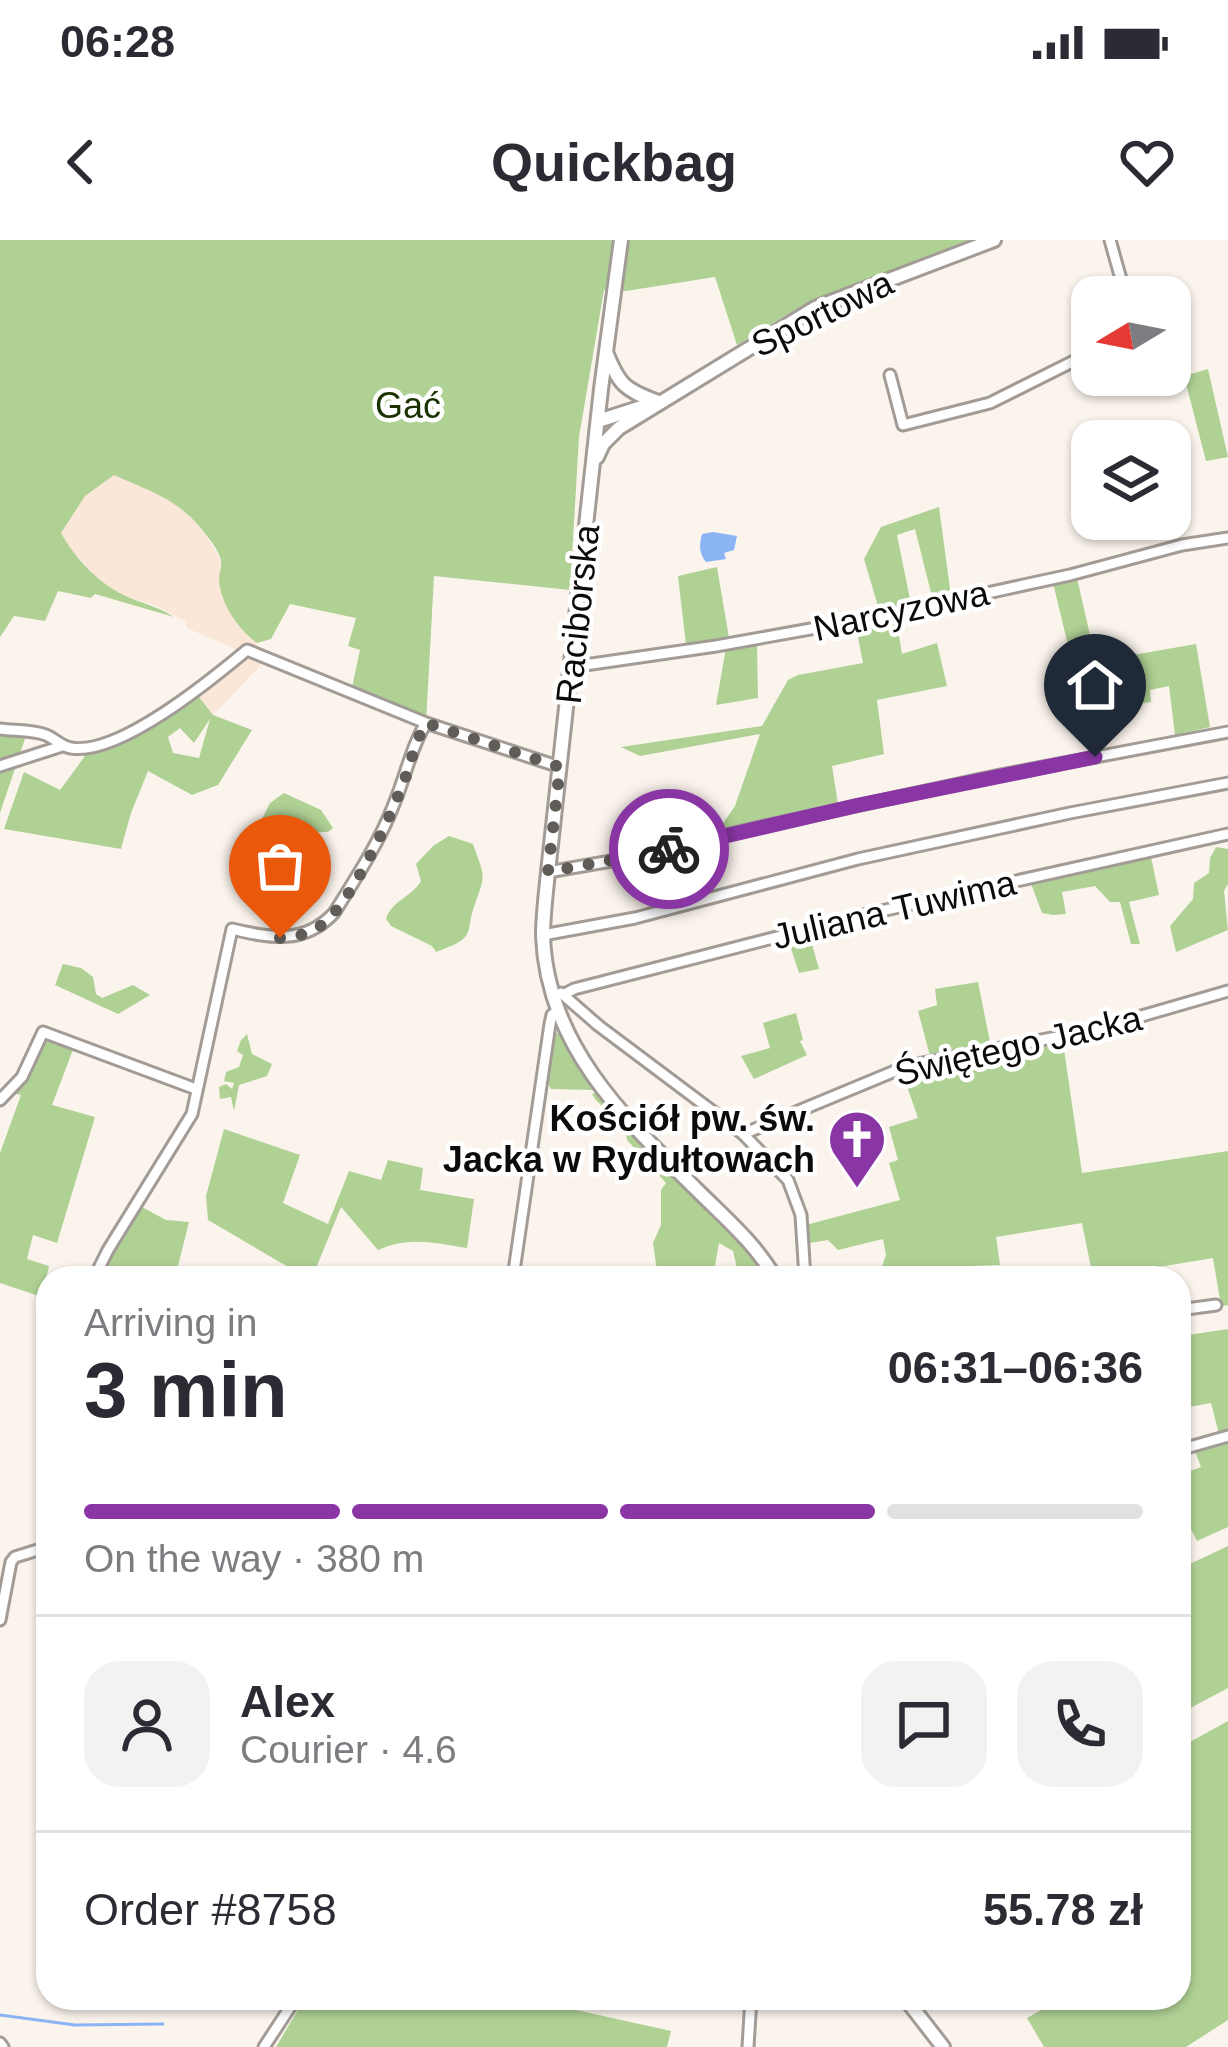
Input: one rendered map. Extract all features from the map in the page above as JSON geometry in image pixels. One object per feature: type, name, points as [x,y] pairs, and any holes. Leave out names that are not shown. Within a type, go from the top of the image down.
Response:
[{"type":"main road","name":"Raciborska","points":[[621,240],[556,766],[543,935],[558,1010],[582,1062],[631,1125],[749,1242],[766,1266]]},
{"type":"main road","name":"Sportowa","points":[[594,464],[603,444],[620,428],[815,308],[994,240]]},
{"type":"main road","points":[[605,351],[625,388],[658,402]]},
{"type":"main road","name":"Sportowa","points":[[598,421],[658,402]]},
{"type":"main road","points":[[598,421],[620,428]]},
{"type":"main road","points":[[915,2010],[944,2047]]},
{"type":"street","points":[[1110,240],[1120,276]]},
{"type":"street","points":[[890,375],[903,425],[990,403],[1071,362]]},
{"type":"street","name":"Narcyzowa","points":[[571,667],[872,618],[1228,538]]},
{"type":"street","points":[[0,729],[46,735],[72,748],[97,746],[202,687],[247,650],[426,723],[556,766]]},
{"type":"street","points":[[100,1266],[192,1114],[232,929],[263,937],[297,937],[334,914],[379,839],[426,723]]},
{"type":"street","points":[[548,872],[640,856],[995,776],[1228,732]]},
{"type":"street","points":[[0,766],[62,746]]},
{"type":"street","points":[[543,935],[635,918],[858,859],[1228,783]]},
{"type":"street","name":"Juliana Tuwima","points":[[557,991],[841,920],[1228,834]]},
{"type":"street","points":[[557,991],[743,1134],[788,1180],[801,1215],[804,1266]]},
{"type":"street","name":"Świętego Jacka","points":[[743,1134],[907,1066],[1093,1030],[1228,992]]},
{"type":"street","points":[[515,1266],[550,1024],[558,1010]]},
{"type":"street","points":[[0,1100],[22,1077],[43,1031],[196,1089]]},
{"type":"street","points":[[1191,1308],[1216,1305]]},
{"type":"street","points":[[1191,1447],[1228,1436]]},
{"type":"street","points":[[0,1620],[10,1562],[36,1550]]},
{"type":"street","points":[[264,2047],[288,2010]]},
{"type":"street","points":[[748,2047],[749,2010]]},
{"type":"shaded area","points":[[113,474],[162,494],[198,523],[221,560],[219,579],[249,637],[257,643],[264,662],[213,715],[196,695],[244,653],[99,581],[61,533],[85,496]]},
{"type":"green space","name":"Gać","points":[[0,240],[981,240],[801,306],[737,345],[715,277],[604,290],[579,437],[570,590],[434,576],[426,723],[352,687],[360,650],[348,646],[356,618],[290,604],[271,639],[257,643],[226,606],[220,588],[220,557],[197,524],[165,498],[114,475],[85,496],[61,533],[109,587],[174,617],[95,594],[91,598],[58,591],[45,621],[14,616],[0,637]]},
{"type":"green space","points":[[1208,369],[1228,457],[1206,461],[1189,396],[1191,374]]},
{"type":"green space","points":[[939,507],[951,596],[933,601],[915,529],[897,535],[911,604],[880,613],[864,559],[881,527]]},
{"type":"green space","points":[[717,567],[729,638],[686,645],[678,576]]},
{"type":"green space","points":[[1077,578],[1095,657],[1196,644],[1210,727],[1175,735],[1169,686],[1150,690],[1151,702],[1116,707],[1113,692],[1093,696],[1087,661],[1072,662],[1053,583]]},
{"type":"green space","points":[[896,617],[902,654],[937,643],[947,686],[877,700],[884,754],[832,766],[838,804],[678,842],[684,826],[724,822],[735,806],[760,734],[640,756],[621,747],[762,726],[788,680],[863,663],[857,632],[851,627]]},
{"type":"green space","points":[[757,643],[758,698],[716,705],[726,648]]},
{"type":"green space","points":[[191,687],[213,715],[252,730],[218,785],[192,795],[148,771],[121,849],[4,829],[24,772],[60,790],[85,756],[87,741],[128,727]],"holes":[[[210,719],[199,758],[173,753],[168,737],[180,728],[194,743]]]},
{"type":"green space","points":[[0,727],[28,730],[0,813]]},
{"type":"green space","points":[[284,793],[321,810],[333,828],[317,832],[315,839],[285,831],[276,846],[297,857],[287,862],[269,855],[250,871],[244,854],[270,803]]},
{"type":"green space","points":[[449,836],[473,844],[483,878],[465,938],[436,952],[386,919],[421,881],[416,864]]},
{"type":"green space","points":[[1216,847],[1228,849],[1224,891],[1228,930],[1176,952],[1170,926],[1193,899],[1194,883],[1209,873]]},
{"type":"green space","points":[[1151,857],[1159,895],[1129,902],[1140,944],[1131,944],[1120,902],[1110,902],[1095,886],[1062,892],[1066,914],[1053,915],[1042,913],[1030,881]]},
{"type":"green space","points":[[808,930],[819,969],[799,973],[787,936]]},
{"type":"green space","points":[[63,964],[93,977],[96,994],[102,998],[133,985],[150,995],[118,1014],[55,985]]},
{"type":"green space","points":[[978,982],[990,1042],[930,1056],[918,1011],[937,1005],[935,989]]},
{"type":"green space","points":[[796,1013],[807,1055],[754,1079],[741,1056],[770,1048],[763,1023]]},
{"type":"green space","points":[[556,1033],[594,1090],[551,1089],[547,1082]]},
{"type":"green space","points":[[247,1034],[252,1054],[272,1064],[267,1076],[239,1085],[234,1111],[231,1097],[220,1099],[219,1087],[226,1084],[232,1089],[234,1083],[224,1081],[226,1072],[239,1067],[243,1055],[237,1051]]},
{"type":"green space","points":[[1062,1036],[1082,1173],[1228,1151],[1228,1305],[1221,1306],[1213,1258],[1165,1266],[1091,1266],[1082,1223],[996,1237],[1000,1265],[882,1266],[883,1239],[838,1250],[828,1240],[804,1244],[802,1226],[900,1200],[889,1163],[898,1160],[889,1127],[918,1118],[901,1069]]},
{"type":"green space","points":[[45,1039],[74,1047],[52,1105],[95,1117],[57,1243],[33,1235],[27,1259],[49,1266],[36,1266],[36,1295],[0,1283],[0,1153],[21,1095],[12,1093]]},
{"type":"green space","points":[[592,1094],[736,1234],[760,1266],[736,1266],[733,1251],[719,1243],[715,1266],[656,1266],[653,1243],[661,1225],[661,1190],[666,1183]]},
{"type":"green space","points":[[224,1129],[300,1155],[283,1203],[328,1224],[349,1171],[381,1180],[388,1160],[423,1168],[420,1190],[474,1199],[467,1248],[411,1242],[378,1250],[341,1207],[317,1266],[287,1266],[208,1220],[206,1196]]},
{"type":"green space","points":[[140,1206],[166,1220],[189,1222],[178,1266],[103,1266]]},
{"type":"green space","points":[[1228,1329],[1228,1527],[1197,1541],[1191,1529],[1191,1471],[1201,1467],[1193,1446],[1220,1438],[1211,1403],[1191,1407],[1191,1335]]},
{"type":"green space","points":[[1228,1546],[1228,1688],[1191,1708],[1191,1563]]},
{"type":"green space","points":[[1228,1721],[1228,2020],[1186,2047],[1044,2047],[1027,2018],[1041,2010],[1191,2010],[1191,1741]]},
{"type":"green space","points":[[298,2010],[576,2010],[671,2031],[667,2047],[276,2047]]},
{"type":"water","points":[[713,532],[737,536],[734,550],[724,553],[726,559],[706,562],[701,538]]},
{"type":"waterway","points":[[0,2015],[75,2025],[163,2024]]},
{"type":"way so far","points":[[280,938],[306,934],[334,914],[379,839],[426,723],[560,767],[548,872],[669,849]]},
{"type":"place","name":"Kościół pw. św. Jacka w Rydułtowach","points":[[857,1190]]},
{"type":"route","points":[[669,849],[1095,757]]}]
